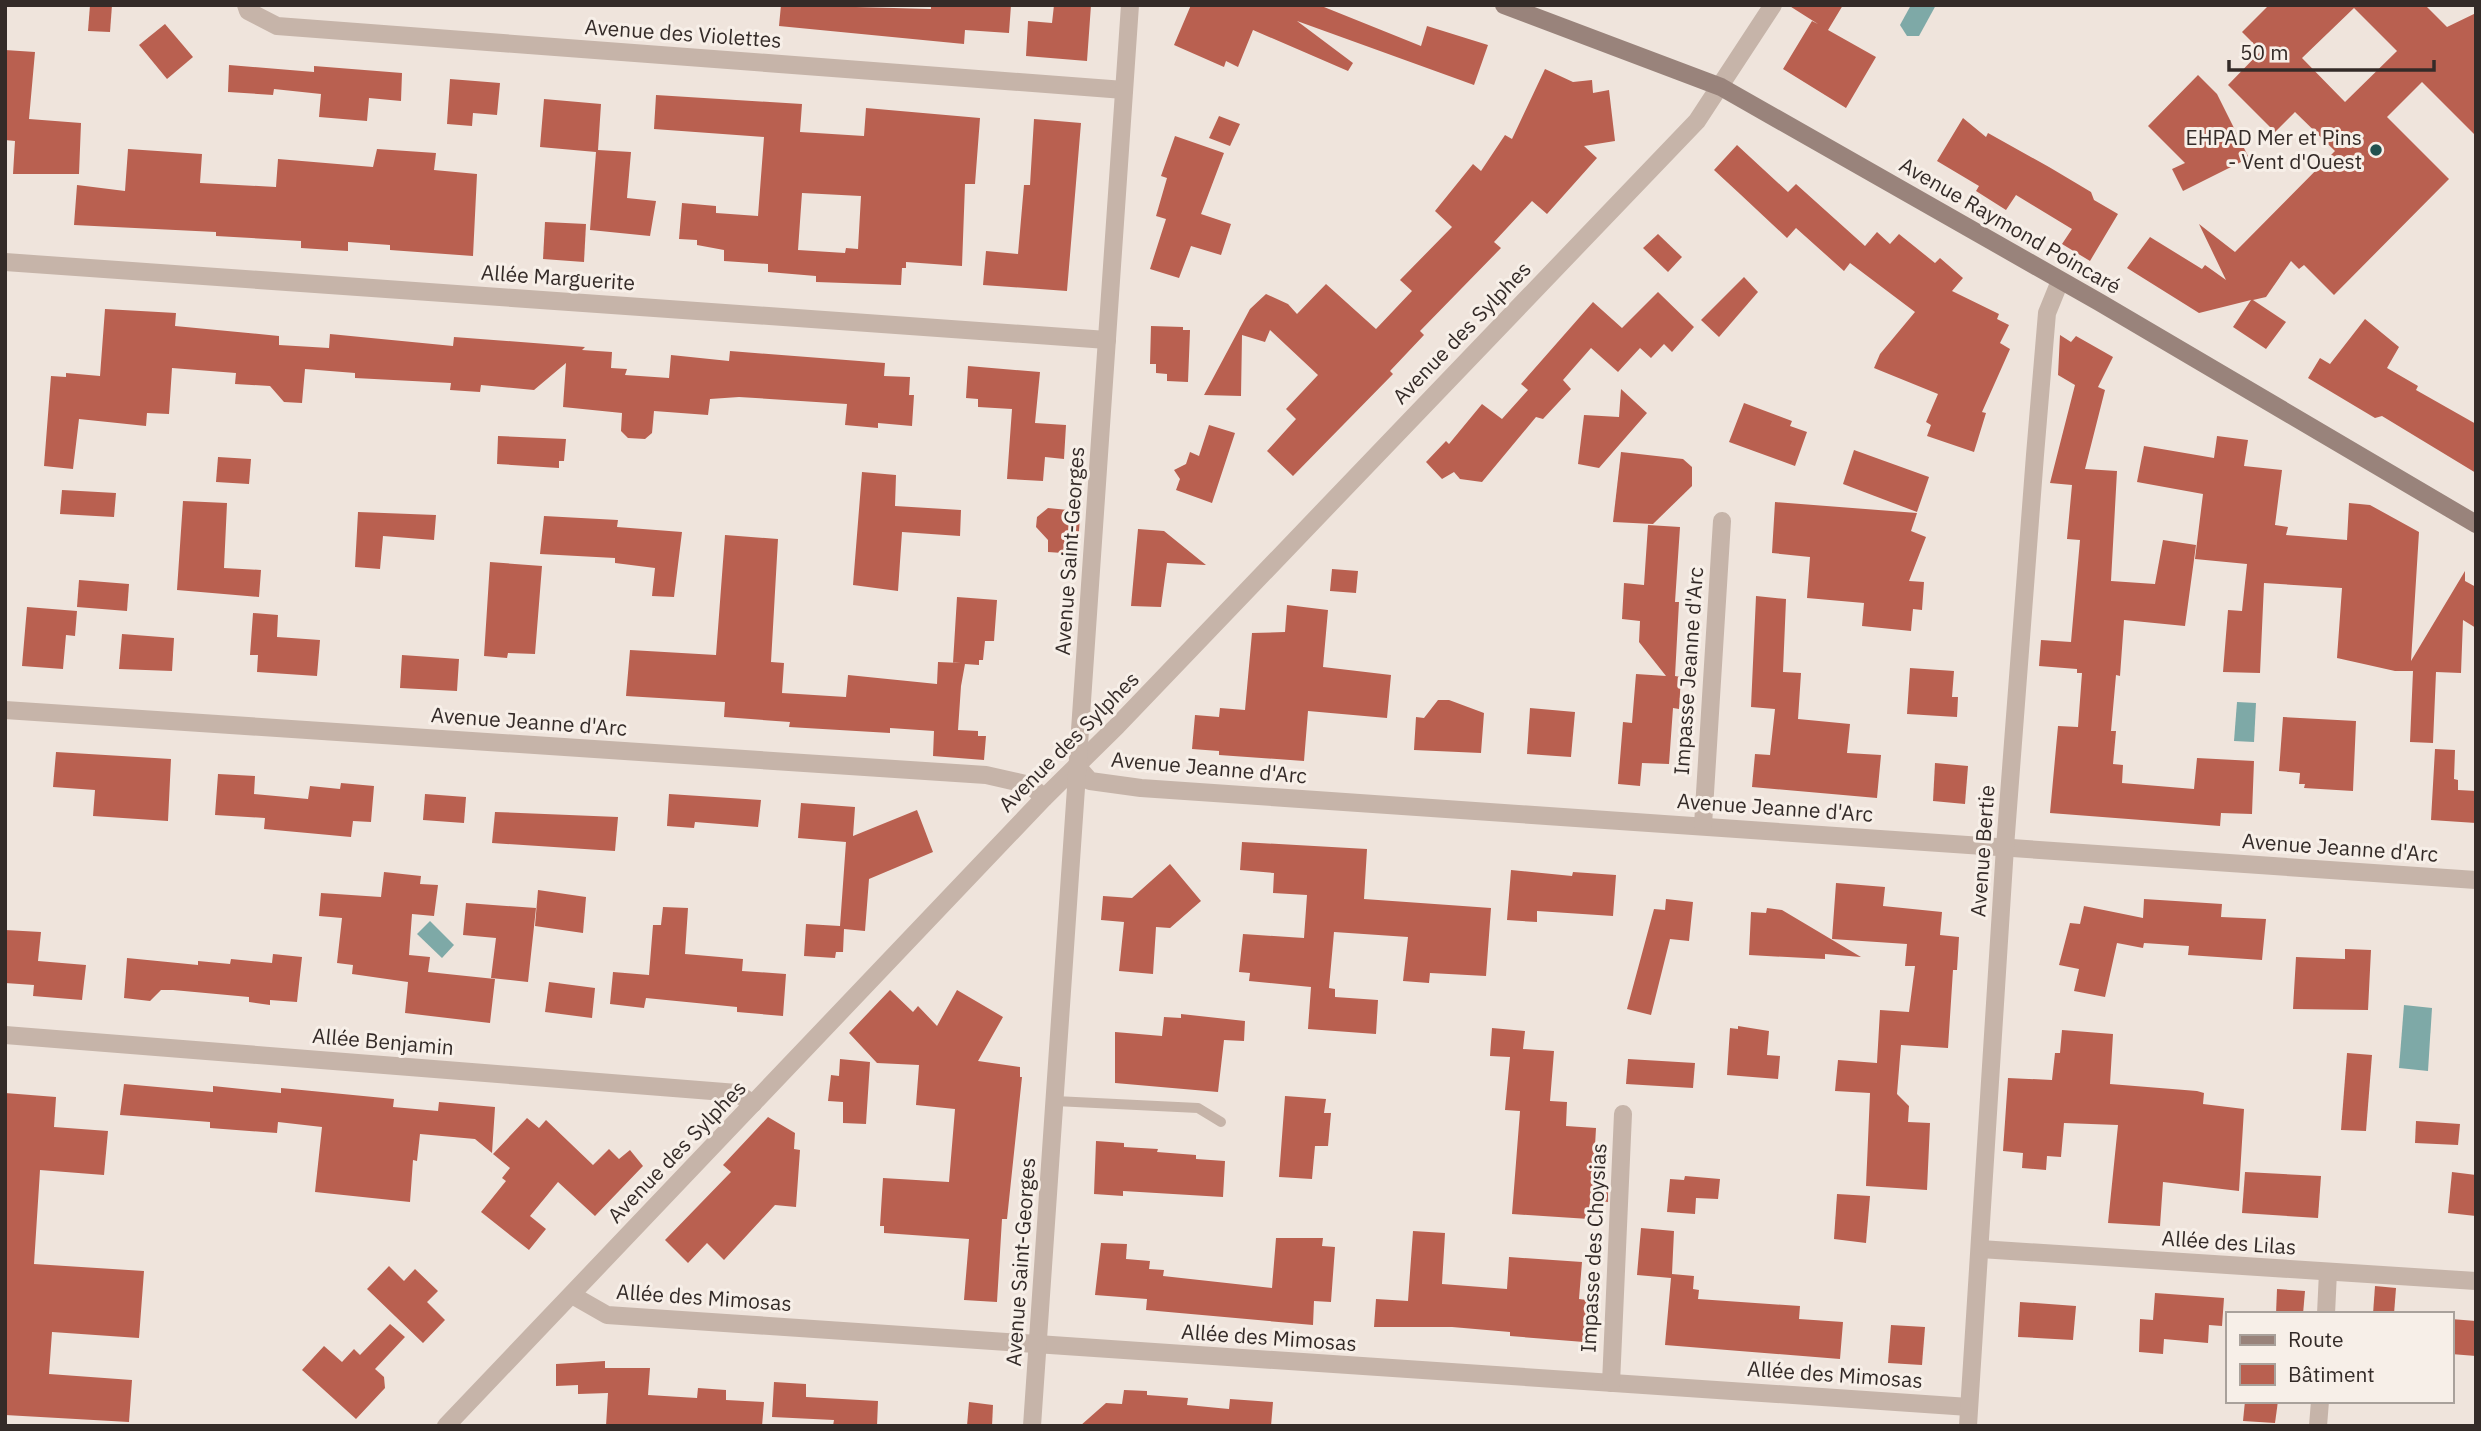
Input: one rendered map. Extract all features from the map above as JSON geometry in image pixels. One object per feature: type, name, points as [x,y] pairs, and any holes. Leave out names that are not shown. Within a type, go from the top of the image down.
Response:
[{"type":"street","name":"Avenue des Violettes","points":[[246,5],[248,12],[277,26],[1124,90]]},
{"type":"street","name":"Avenue Saint-Georges","points":[[1032,1426],[1130,5]]},
{"type":"street","name":"Avenue Raymond Poincaré","points":[[1504,5],[1721,87],[2476,524]]},
{"type":"street","name":"Avenue des Sylphes","points":[[446,1426],[1044,798],[1697,121],[1773,5]]},
{"type":"street","name":"Allée Marguerite","points":[[5,262],[1107,340]]},
{"type":"street","name":"Avenue Bertie","points":[[1968,1426],[2005,847],[2047,313],[2060,281]]},
{"type":"street","name":"Impasse Jeanne d'Arc","points":[[1703,825],[1722,521]]},
{"type":"street","name":"Avenue Jeanne d'Arc","points":[[5,710],[986,775],[1030,785],[1044,798]]},
{"type":"street","name":"Avenue Jeanne d'Arc","points":[[1077,766],[1090,781],[1141,788],[2476,880]]},
{"type":"street","name":"Allée Benjamin","points":[[5,1035],[737,1093],[753,1104]]},
{"type":"street","name":"Impasse des Choysias","points":[[1611,1383],[1623,1114]]},
{"type":"street","name":"Allée des Lilas","points":[[1980,1249],[2476,1281]]},
{"type":"street","points":[[2326,1312],[2328,1272]]},
{"type":"street","name":"Allée des Mimosas","points":[[572,1294],[607,1315],[1969,1407]]},
{"type":"street","points":[[2318,1426],[2320,1403]]},
{"type":"lane","points":[[1055,1101],[1198,1108],[1221,1122]]},
{"type":"water","points":[[1911,5],[1936,5],[1919,36],[1907,36],[1900,25]]},
{"type":"water","points":[[2237,702],[2256,703],[2254,742],[2234,741]]},
{"type":"water","points":[[430,921],[454,945],[442,958],[417,934]]},
{"type":"water","points":[[2404,1005],[2432,1008],[2428,1071],[2399,1068]]},
{"type":"building","points":[[90,5],[112,5],[110,32],[88,31]]},
{"type":"building","points":[[781,5],[931,9],[931,5],[1011,5],[1009,33],[965,30],[964,44],[779,26]]},
{"type":"building","points":[[1054,5],[1091,5],[1087,61],[1026,56],[1028,21],[1052,23]]},
{"type":"building","points":[[1191,5],[1319,5],[1421,46],[1427,26],[1488,45],[1474,85],[1297,21],[1353,63],[1348,71],[1253,30],[1238,67],[1226,61],[1224,67],[1174,45]]},
{"type":"building","points":[[1788,5],[1843,5],[1828,30],[1876,57],[1846,108],[1783,69],[1812,21],[1818,24]]},
{"type":"building","name":"EHPAD Mer et Pins - Vent d'Ouest","points":[[2269,5],[2425,5],[2447,27],[2476,13],[2476,136],[2422,82],[2387,117],[2449,179],[2334,295],[2304,265],[2299,269],[2291,261],[2266,297],[2253,300],[2286,322],[2266,349],[2233,327],[2251,300],[2199,313],[2127,268],[2150,237],[2202,269],[2205,265],[2226,280],[2199,224],[2235,252],[2335,151],[2295,112],[2275,132],[2228,85],[2261,51],[2242,32]],"holes":[[[2354,8],[2397,51],[2345,102],[2302,58]]]},
{"type":"building","points":[[165,24],[193,57],[167,79],[139,45]]},
{"type":"building","points":[[5,50],[35,52],[29,119],[81,123],[79,174],[13,174],[15,141],[5,140]]},
{"type":"building","points":[[229,65],[314,72],[314,66],[402,73],[401,101],[369,98],[367,121],[319,117],[321,94],[274,89],[273,95],[228,92]]},
{"type":"building","points":[[1545,69],[1573,82],[1592,80],[1593,93],[1609,90],[1615,141],[1584,146],[1597,158],[1547,214],[1532,201],[1494,242],[1501,248],[1420,331],[1424,335],[1390,371],[1393,374],[1293,476],[1267,451],[1296,419],[1286,409],[1318,375],[1270,330],[1265,342],[1242,335],[1241,396],[1204,395],[1250,309],[1266,294],[1288,304],[1297,314],[1326,284],[1376,329],[1412,291],[1400,280],[1452,227],[1435,211],[1473,164],[1481,171],[1505,135],[1512,139]]},
{"type":"building","points":[[2198,75],[2217,94],[2249,158],[2183,191],[2172,169],[2185,163],[2148,126]]},
{"type":"building","points":[[450,79],[500,83],[497,115],[473,113],[472,126],[447,124]]},
{"type":"building","points":[[656,95],[802,104],[800,132],[864,136],[866,108],[980,118],[975,184],[965,184],[962,266],[906,262],[906,268],[902,268],[901,285],[816,282],[816,276],[768,272],[768,264],[724,261],[724,250],[697,245],[697,240],[679,239],[682,203],[716,206],[716,213],[758,216],[764,137],[654,129]],"holes":[[[802,193],[861,196],[858,249],[846,248],[845,253],[798,250]]]},
{"type":"building","points":[[544,99],[601,104],[598,150],[631,152],[627,198],[656,201],[650,236],[590,230],[596,152],[540,147]]},
{"type":"building","points":[[1219,116],[1240,124],[1230,146],[1209,138]]},
{"type":"building","points":[[1963,118],[1986,137],[1988,133],[2091,192],[2094,200],[2118,214],[2090,261],[2062,244],[2072,229],[2016,195],[2006,210],[1976,191],[1979,186],[1937,161]]},
{"type":"building","points":[[1034,119],[1081,123],[1067,291],[983,285],[986,251],[1018,254],[1024,185],[1030,185]]},
{"type":"building","points":[[1175,136],[1224,153],[1201,214],[1231,224],[1221,255],[1191,246],[1179,278],[1150,269],[1166,219],[1156,216],[1167,178],[1161,176]]},
{"type":"building","points":[[1737,145],[1788,192],[1796,184],[1865,246],[1877,232],[1890,244],[1899,234],[1935,263],[1940,258],[1963,278],[1952,291],[1999,314],[1997,319],[2009,325],[2000,343],[2010,349],[1982,412],[1986,413],[1974,452],[1927,436],[1931,425],[1926,422],[1938,394],[1874,368],[1880,354],[1915,312],[1850,263],[1844,271],[1796,228],[1787,238],[1714,170]]},
{"type":"building","points":[[128,149],[202,154],[200,183],[276,187],[278,159],[373,167],[377,149],[436,153],[434,170],[477,174],[473,256],[390,250],[390,245],[348,242],[348,251],[301,248],[301,241],[216,236],[216,232],[74,225],[77,185],[125,191]]},
{"type":"building","points":[[545,222],[586,224],[584,262],[543,259]]},
{"type":"building","points":[[1658,234],[1682,257],[1668,272],[1643,248]]},
{"type":"building","points":[[1744,277],[1758,292],[1719,337],[1701,320]]},
{"type":"building","points":[[1658,292],[1694,327],[1672,352],[1664,344],[1651,358],[1640,348],[1618,372],[1591,348],[1563,380],[1571,389],[1543,419],[1536,417],[1482,482],[1460,479],[1454,472],[1442,479],[1426,462],[1446,441],[1449,444],[1482,404],[1502,419],[1528,390],[1521,384],[1593,302],[1622,328]]},
{"type":"building","points":[[105,309],[176,313],[175,326],[279,336],[279,345],[329,348],[330,334],[453,346],[454,337],[585,347],[582,350],[612,352],[611,368],[627,369],[625,375],[669,378],[671,355],[729,361],[730,351],[885,363],[884,376],[910,377],[909,395],[914,395],[912,426],[878,423],[878,428],[845,425],[847,404],[739,397],[710,399],[708,415],[654,411],[652,433],[645,439],[628,438],[621,431],[622,413],[563,407],[566,363],[534,390],[481,385],[480,392],[450,390],[451,383],[355,378],[355,373],[305,369],[302,403],[284,402],[270,386],[235,384],[236,373],[172,368],[169,414],[147,413],[146,426],[79,419],[73,469],[44,466],[51,376],[66,377],[66,373],[100,376]]},
{"type":"building","points":[[2365,319],[2399,347],[2387,368],[2418,386],[2416,390],[2476,424],[2476,473],[2382,416],[2375,418],[2308,378],[2320,358],[2330,364]]},
{"type":"building","points":[[1151,326],[1183,327],[1183,330],[1190,330],[1188,382],[1167,381],[1167,374],[1156,373],[1156,364],[1150,364]]},
{"type":"building","points":[[2060,335],[2071,342],[2076,336],[2113,357],[2098,387],[2105,390],[2085,469],[2117,471],[2111,581],[2155,584],[2163,540],[2196,545],[2185,626],[2124,620],[2120,676],[2116,675],[2111,731],[2116,731],[2113,764],[2123,765],[2122,783],[2194,789],[2197,758],[2254,761],[2252,814],[2221,813],[2220,826],[2050,813],[2058,726],[2078,727],[2082,673],[2077,673],[2077,669],[2039,666],[2041,640],[2071,642],[2080,540],[2067,539],[2072,485],[2050,483],[2075,385],[2058,375]]},
{"type":"building","points":[[968,366],[1040,372],[1035,423],[1066,425],[1064,459],[1045,457],[1043,481],[1007,479],[1012,409],[978,407],[978,399],[966,398]]},
{"type":"building","points":[[1621,389],[1647,413],[1599,468],[1578,464],[1584,415],[1619,417]]},
{"type":"building","points":[[1744,403],[1792,421],[1790,426],[1807,432],[1795,466],[1729,442]]},
{"type":"building","points":[[1209,425],[1235,433],[1212,503],[1176,490],[1180,479],[1174,470],[1186,464],[1190,452],[1199,456]]},
{"type":"building","points":[[498,436],[566,439],[564,461],[559,461],[559,468],[497,464]]},
{"type":"building","points":[[2217,436],[2248,440],[2244,466],[2282,470],[2275,525],[2288,527],[2286,535],[2347,540],[2349,503],[2370,505],[2419,532],[2411,661],[2465,571],[2465,581],[2476,587],[2476,628],[2463,620],[2461,673],[2436,672],[2433,743],[2410,742],[2413,671],[2395,671],[2337,658],[2342,588],[2264,583],[2260,673],[2223,672],[2228,610],[2242,611],[2247,564],[2195,559],[2203,494],[2137,482],[2144,446],[2214,458]]},
{"type":"building","points":[[1854,450],[1929,477],[1917,512],[1843,484]]},
{"type":"building","points":[[1621,452],[1683,459],[1692,467],[1692,486],[1653,524],[1613,522]]},
{"type":"building","points":[[218,457],[251,459],[249,484],[216,482]]},
{"type":"building","points":[[862,472],[896,475],[895,506],[961,510],[960,536],[902,532],[898,591],[853,585]]},
{"type":"building","points":[[62,490],[116,493],[114,517],[60,514]]},
{"type":"building","points":[[183,501],[227,503],[224,568],[261,570],[259,597],[177,590]]},
{"type":"building","points":[[1775,502],[1917,513],[1911,531],[1926,537],[1909,581],[1924,582],[1922,610],[1913,609],[1911,631],[1862,626],[1864,603],[1807,598],[1810,557],[1772,553]]},
{"type":"building","points":[[1048,508],[1068,510],[1068,517],[1080,518],[1077,554],[1048,552],[1048,540],[1036,527],[1037,517]]},
{"type":"building","points":[[358,512],[436,515],[434,540],[383,536],[380,569],[355,567]]},
{"type":"building","points":[[544,516],[618,520],[617,527],[682,532],[674,597],[652,596],[655,568],[615,563],[615,558],[540,554]]},
{"type":"building","points":[[1648,525],[1680,527],[1675,602],[1679,602],[1675,676],[1681,677],[1679,709],[1673,708],[1669,764],[1642,763],[1640,786],[1618,784],[1623,722],[1632,723],[1636,674],[1666,676],[1639,642],[1640,621],[1622,619],[1624,583],[1644,585]]},
{"type":"building","points":[[1138,529],[1164,531],[1206,565],[1167,563],[1161,607],[1131,606]]},
{"type":"building","points":[[725,535],[778,539],[771,662],[784,663],[782,693],[846,697],[848,675],[937,684],[938,662],[953,663],[957,597],[997,600],[994,641],[985,641],[983,660],[979,660],[979,665],[965,664],[961,686],[958,730],[978,731],[978,736],[986,736],[984,760],[933,756],[934,731],[890,728],[890,733],[789,727],[790,722],[724,717],[725,702],[626,696],[630,650],[716,655]]},
{"type":"building","points":[[490,562],[542,566],[535,654],[508,653],[507,658],[484,656]]},
{"type":"building","points":[[1332,569],[1358,571],[1356,593],[1330,591]]},
{"type":"building","points":[[79,580],[129,584],[127,611],[77,607]]},
{"type":"building","points":[[1756,596],[1786,599],[1783,672],[1801,673],[1798,719],[1850,724],[1847,753],[1881,755],[1877,798],[1752,787],[1755,754],[1770,755],[1775,709],[1751,707]]},
{"type":"building","points":[[1287,605],[1328,610],[1323,667],[1391,675],[1387,718],[1308,711],[1304,761],[1219,755],[1219,751],[1192,749],[1195,715],[1219,717],[1220,708],[1245,710],[1252,633],[1285,632]]},
{"type":"building","points":[[27,607],[77,611],[75,636],[66,635],[63,669],[22,666]]},
{"type":"building","points":[[253,613],[278,615],[277,637],[320,640],[317,676],[257,672],[258,655],[250,655]]},
{"type":"building","points":[[122,634],[174,638],[172,671],[119,669]]},
{"type":"building","points":[[402,655],[459,659],[457,691],[400,688]]},
{"type":"building","points":[[1910,668],[1954,671],[1952,697],[1958,697],[1957,717],[1907,714]]},
{"type":"building","points":[[1438,700],[1449,700],[1484,713],[1481,753],[1414,750],[1416,717],[1424,718]]},
{"type":"building","points":[[1530,708],[1575,712],[1571,757],[1527,754]]},
{"type":"building","points":[[2283,717],[2356,721],[2353,791],[2304,788],[2305,784],[2299,784],[2300,773],[2279,771]]},
{"type":"building","points":[[2435,749],[2455,750],[2454,779],[2458,780],[2458,790],[2476,791],[2476,823],[2431,820]]},
{"type":"building","points":[[56,752],[171,759],[168,821],[93,816],[95,790],[53,787]]},
{"type":"building","points":[[1935,763],[1968,766],[1965,804],[1933,801]]},
{"type":"building","points":[[218,774],[255,776],[254,794],[308,799],[310,786],[340,789],[341,783],[374,786],[371,822],[353,821],[351,837],[264,829],[265,818],[215,815]]},
{"type":"building","points":[[425,794],[466,797],[464,823],[423,820]]},
{"type":"building","points":[[669,794],[761,800],[758,827],[695,822],[694,828],[667,826]]},
{"type":"building","points":[[801,803],[855,807],[853,836],[917,810],[933,852],[869,879],[865,931],[844,929],[843,952],[836,952],[835,958],[804,956],[806,924],[840,926],[846,842],[798,838]]},
{"type":"building","points":[[495,812],[618,817],[615,851],[492,843]]},
{"type":"building","points":[[1242,842],[1367,849],[1364,899],[1491,908],[1486,976],[1430,973],[1429,983],[1403,981],[1408,937],[1334,932],[1329,988],[1335,989],[1335,997],[1378,1000],[1376,1034],[1308,1029],[1311,987],[1249,981],[1250,973],[1239,972],[1243,934],[1304,938],[1307,895],[1273,893],[1274,873],[1240,870]]},
{"type":"building","points":[[1170,864],[1201,901],[1170,928],[1156,927],[1153,974],[1119,971],[1124,922],[1101,920],[1103,896],[1132,898]]},
{"type":"building","points":[[1511,870],[1572,876],[1573,872],[1616,875],[1613,916],[1537,911],[1537,922],[1507,920]]},
{"type":"building","points":[[384,872],[421,876],[420,884],[438,885],[434,916],[412,914],[409,955],[430,957],[428,972],[495,979],[490,1023],[405,1013],[408,982],[352,974],[353,965],[337,963],[342,918],[319,916],[321,893],[381,897]]},
{"type":"building","points":[[1836,883],[1885,887],[1883,906],[1942,912],[1940,935],[1959,937],[1957,970],[1953,970],[1948,1048],[1901,1045],[1897,1094],[1909,1106],[1908,1122],[1930,1123],[1927,1190],[1866,1186],[1870,1093],[1835,1091],[1838,1060],[1877,1063],[1880,1010],[1909,1012],[1915,966],[1905,966],[1907,944],[1832,939]]},
{"type":"building","points":[[538,890],[586,897],[583,933],[535,926]]},
{"type":"building","points":[[1666,899],[1693,902],[1689,941],[1670,939],[1651,1015],[1627,1009],[1654,909],[1665,910]]},
{"type":"building","points":[[2144,899],[2222,904],[2221,917],[2266,919],[2262,960],[2188,955],[2189,946],[2144,943],[2143,948],[2117,943],[2105,997],[2074,991],[2079,969],[2059,965],[2070,923],[2080,924],[2084,906],[2143,918]]},
{"type":"building","points":[[466,903],[536,908],[528,982],[491,978],[496,938],[463,935]]},
{"type":"building","points":[[663,907],[688,908],[685,954],[743,959],[742,971],[786,974],[783,1016],[737,1012],[737,1007],[646,998],[644,1008],[610,1004],[613,972],[649,975],[653,925],[661,925]]},
{"type":"building","points":[[1767,908],[1782,910],[1861,957],[1825,954],[1825,959],[1749,955],[1751,912],[1766,913]]},
{"type":"building","points":[[5,930],[41,932],[38,961],[86,965],[82,1000],[33,996],[34,985],[5,983]]},
{"type":"building","points":[[2345,949],[2371,950],[2368,1010],[2293,1009],[2296,957],[2345,959]]},
{"type":"building","points":[[273,954],[302,957],[297,1002],[270,1000],[270,1005],[249,1002],[249,997],[173,990],[161,990],[150,1001],[124,998],[127,958],[198,965],[198,961],[230,964],[231,959],[272,963]]},
{"type":"building","points":[[549,982],[595,988],[592,1018],[545,1012]]},
{"type":"building","points":[[890,990],[913,1012],[918,1006],[937,1026],[957,990],[1003,1017],[978,1061],[1020,1067],[1022,1077],[1007,1219],[1002,1219],[997,1302],[964,1300],[969,1239],[884,1233],[884,1226],[880,1226],[883,1178],[949,1182],[955,1109],[916,1105],[919,1065],[877,1063],[849,1033]]},
{"type":"building","points":[[1181,1014],[1245,1021],[1244,1041],[1224,1040],[1218,1092],[1115,1083],[1115,1032],[1162,1036],[1164,1017],[1181,1018]]},
{"type":"building","points":[[1738,1026],[1769,1031],[1767,1055],[1780,1056],[1778,1079],[1727,1075],[1730,1028],[1738,1029]]},
{"type":"building","points":[[1492,1028],[1525,1031],[1523,1049],[1554,1051],[1550,1101],[1567,1102],[1566,1126],[1596,1128],[1593,1181],[1608,1190],[1608,1202],[1590,1200],[1589,1219],[1512,1214],[1520,1111],[1505,1110],[1510,1057],[1490,1056]]},
{"type":"building","points":[[2062,1030],[2113,1034],[2110,1084],[2197,1091],[2204,1093],[2203,1104],[2244,1109],[2239,1191],[2163,1182],[2160,1226],[2108,1223],[2118,1125],[2064,1123],[2061,1157],[2047,1156],[2046,1170],[2022,1168],[2023,1153],[2003,1151],[2008,1078],[2052,1080],[2055,1053],[2060,1053]]},
{"type":"building","points":[[2347,1053],[2372,1055],[2366,1131],[2341,1130]]},
{"type":"building","points":[[840,1059],[870,1062],[866,1124],[843,1123],[843,1102],[828,1101],[831,1075],[839,1076]]},
{"type":"building","points":[[1628,1059],[1695,1063],[1693,1088],[1626,1084]]},
{"type":"building","points":[[124,1084],[213,1092],[213,1086],[281,1093],[281,1088],[394,1099],[393,1107],[438,1111],[439,1102],[495,1107],[492,1153],[475,1139],[420,1134],[417,1161],[413,1160],[410,1202],[315,1192],[322,1127],[278,1122],[277,1133],[210,1128],[210,1122],[120,1115]]},
{"type":"building","points":[[5,1093],[56,1097],[54,1127],[108,1131],[104,1175],[40,1170],[34,1264],[144,1271],[139,1338],[52,1332],[49,1374],[132,1380],[129,1422],[5,1415]]},
{"type":"building","points":[[1285,1096],[1326,1099],[1324,1113],[1331,1113],[1328,1146],[1315,1146],[1312,1179],[1279,1177]]},
{"type":"building","points":[[768,1117],[795,1133],[794,1149],[800,1150],[796,1207],[775,1205],[724,1260],[707,1243],[688,1263],[665,1240],[731,1172],[723,1165]]},
{"type":"building","points":[[527,1118],[539,1128],[546,1120],[593,1165],[609,1149],[619,1159],[630,1150],[643,1166],[595,1216],[558,1182],[530,1216],[546,1229],[529,1250],[481,1212],[506,1181],[502,1178],[510,1168],[493,1154]]},
{"type":"building","points":[[2416,1121],[2460,1124],[2458,1145],[2415,1143]]},
{"type":"building","points":[[1096,1141],[1124,1143],[1124,1147],[1158,1149],[1157,1152],[1196,1155],[1196,1159],[1225,1161],[1223,1197],[1123,1191],[1123,1196],[1094,1194]]},
{"type":"building","points":[[2245,1172],[2321,1176],[2318,1218],[2242,1213]]},
{"type":"building","points":[[2452,1172],[2476,1175],[2476,1216],[2448,1213]]},
{"type":"building","points":[[1685,1176],[1720,1179],[1718,1199],[1696,1198],[1695,1214],[1667,1212],[1670,1179],[1684,1180]]},
{"type":"building","points":[[1837,1194],[1870,1196],[1866,1243],[1834,1239]]},
{"type":"building","points":[[1641,1228],[1674,1231],[1672,1274],[1694,1276],[1693,1289],[1699,1290],[1698,1299],[1800,1306],[1799,1319],[1843,1322],[1840,1359],[1665,1345],[1671,1278],[1637,1275]]},
{"type":"building","points":[[1413,1231],[1445,1233],[1442,1284],[1507,1289],[1509,1257],[1582,1262],[1579,1299],[1587,1300],[1584,1342],[1510,1336],[1510,1332],[1452,1327],[1374,1327],[1376,1299],[1408,1301]]},
{"type":"building","points":[[1276,1238],[1323,1238],[1322,1246],[1335,1247],[1331,1302],[1314,1301],[1313,1325],[1146,1310],[1147,1299],[1095,1295],[1101,1243],[1127,1244],[1126,1259],[1150,1261],[1149,1269],[1164,1270],[1163,1276],[1272,1288]]},
{"type":"building","points":[[389,1266],[404,1281],[415,1269],[438,1291],[427,1302],[445,1320],[423,1343],[367,1289]]},
{"type":"building","points":[[2375,1286],[2396,1288],[2394,1312],[2373,1312]]},
{"type":"building","points":[[2277,1289],[2305,1291],[2303,1312],[2276,1312]]},
{"type":"building","points":[[2155,1293],[2224,1298],[2222,1326],[2209,1325],[2208,1343],[2164,1339],[2163,1354],[2139,1352],[2140,1319],[2153,1320]]},
{"type":"building","points":[[2020,1302],[2076,1306],[2073,1340],[2018,1337]]},
{"type":"building","points":[[2453,1319],[2476,1321],[2476,1356],[2453,1354]]},
{"type":"building","points":[[390,1324],[405,1337],[375,1369],[384,1377],[385,1388],[356,1419],[302,1370],[324,1346],[342,1362],[354,1349],[360,1355]]},
{"type":"building","points":[[1891,1325],[1925,1327],[1922,1365],[1888,1363]]},
{"type":"building","points":[[605,1361],[605,1368],[650,1368],[648,1395],[697,1398],[698,1388],[726,1390],[726,1400],[764,1402],[762,1426],[606,1426],[608,1393],[578,1394],[578,1385],[556,1386],[556,1364]]},
{"type":"building","points":[[774,1382],[806,1384],[806,1397],[878,1401],[877,1426],[833,1426],[834,1420],[772,1417]]},
{"type":"building","points":[[1124,1390],[1147,1391],[1147,1395],[1188,1398],[1187,1405],[1229,1409],[1230,1399],[1273,1402],[1271,1426],[1080,1426],[1106,1403],[1122,1404]]},
{"type":"building","points":[[969,1402],[993,1405],[992,1426],[967,1426]]},
{"type":"building","points":[[2245,1403],[2278,1403],[2275,1423],[2243,1421]]},
{"type":"place","name":"EHPAD Mer et Pins - Vent d'Ouest","points":[[2376,150]]}]
